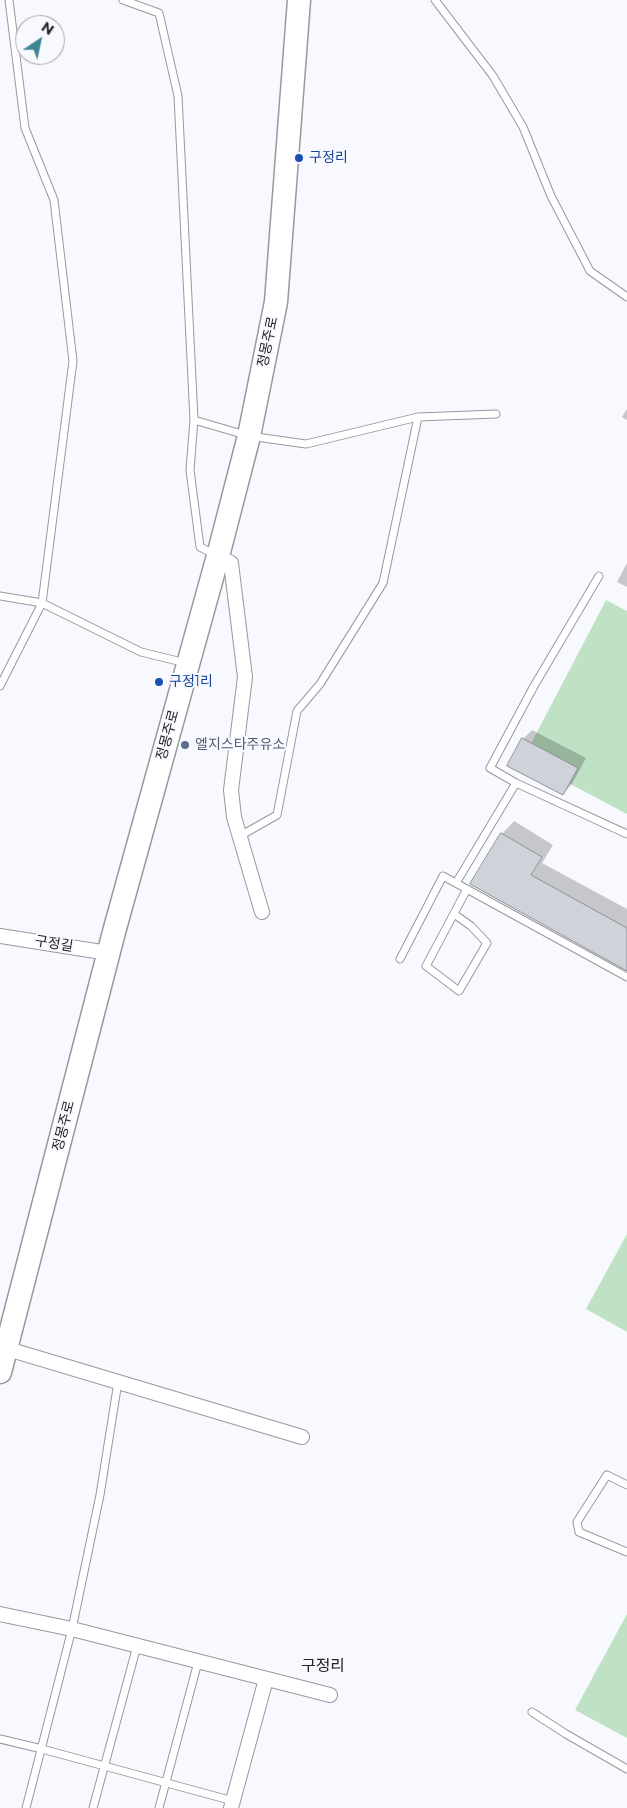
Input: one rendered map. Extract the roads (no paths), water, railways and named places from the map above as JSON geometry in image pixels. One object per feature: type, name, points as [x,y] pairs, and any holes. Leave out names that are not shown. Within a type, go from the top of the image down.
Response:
[{"type":"main road","name":"정몽주로","points":[[0,1372],[3,1347],[249,436],[276,302],[299,0]]},
{"type":"street","points":[[218,556],[231,563],[245,677],[230,790],[234,817],[262,912]]},
{"type":"street","name":"구정길","points":[[0,936],[108,953]]},
{"type":"street","points":[[3,1347],[302,1436]]},
{"type":"street","points":[[0,1614],[72,1629],[330,1695]]},
{"type":"street","points":[[232,1805],[266,1679]]},
{"type":"lane","points":[[0,686],[42,603],[73,361],[54,200],[25,128],[9,0]]},
{"type":"lane","points":[[123,0],[159,14],[178,96],[194,420],[190,470],[200,547],[218,556]]},
{"type":"lane","points":[[435,0],[493,76],[523,127],[551,196],[590,271],[627,297]]},
{"type":"lane","points":[[194,420],[249,436],[306,444],[418,417],[496,414]]},
{"type":"lane","points":[[240,836],[277,815],[297,711],[320,684],[383,583],[418,417]]},
{"type":"lane","points":[[599,576],[534,686],[490,768],[516,783],[627,834]]},
{"type":"lane","points":[[0,596],[42,603],[141,652],[188,663]]},
{"type":"lane","points":[[456,883],[516,783]]},
{"type":"lane","points":[[400,959],[443,876],[627,977]]},
{"type":"lane","points":[[454,914],[471,926],[488,943],[459,991],[426,966],[467,889]]},
{"type":"lane","points":[[26,1808],[72,1629],[100,1495],[118,1382]]},
{"type":"lane","points":[[627,1485],[607,1475],[577,1522],[579,1532],[627,1552]]},
{"type":"lane","points":[[93,1808],[138,1646]]},
{"type":"lane","points":[[159,1808],[198,1662]]},
{"type":"lane","points":[[532,1712],[627,1769]]},
{"type":"lane","points":[[0,1739],[165,1782],[232,1805]]},
{"type":"place","name":"구정리","points":[[299,158]]},
{"type":"place","name":"구정1리","points":[[159,682]]},
{"type":"place","name":"엘지스타주유소","points":[[185,745]]},
{"type":"district","name":"구정리","points":[[323,1666]]}]
